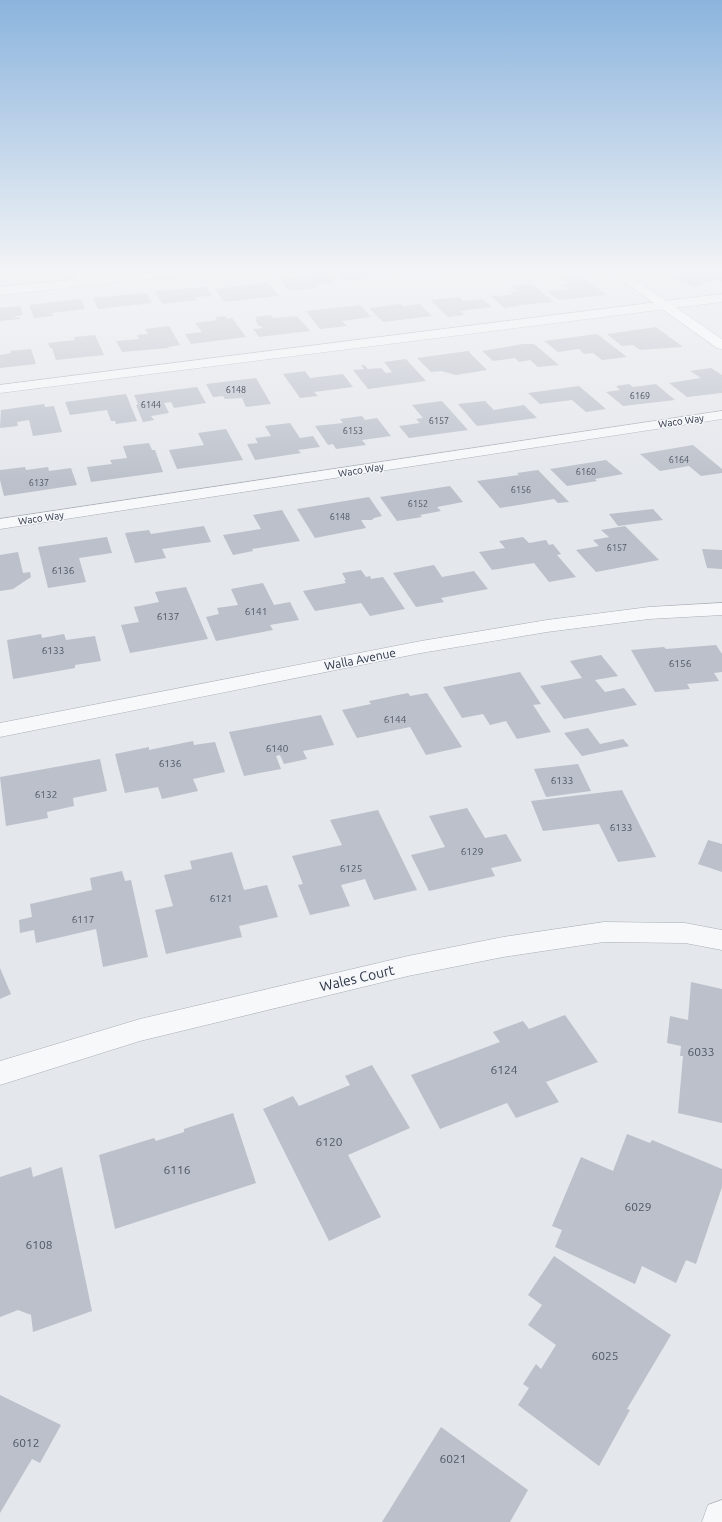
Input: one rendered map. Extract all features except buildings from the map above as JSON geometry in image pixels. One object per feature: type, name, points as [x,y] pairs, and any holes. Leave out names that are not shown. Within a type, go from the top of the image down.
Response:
[{"type":"street","points":[[0,389],[376,342]]},
{"type":"street","name":"Waco Way","points":[[0,524],[722,415]]},
{"type":"street","name":"Walla Avenue","points":[[0,730],[421,647],[548,626],[649,613],[722,609]]},
{"type":"street","name":"Wales Court","points":[[0,1073],[140,1030],[408,966],[503,947],[604,932],[685,933],[722,940]]}]
